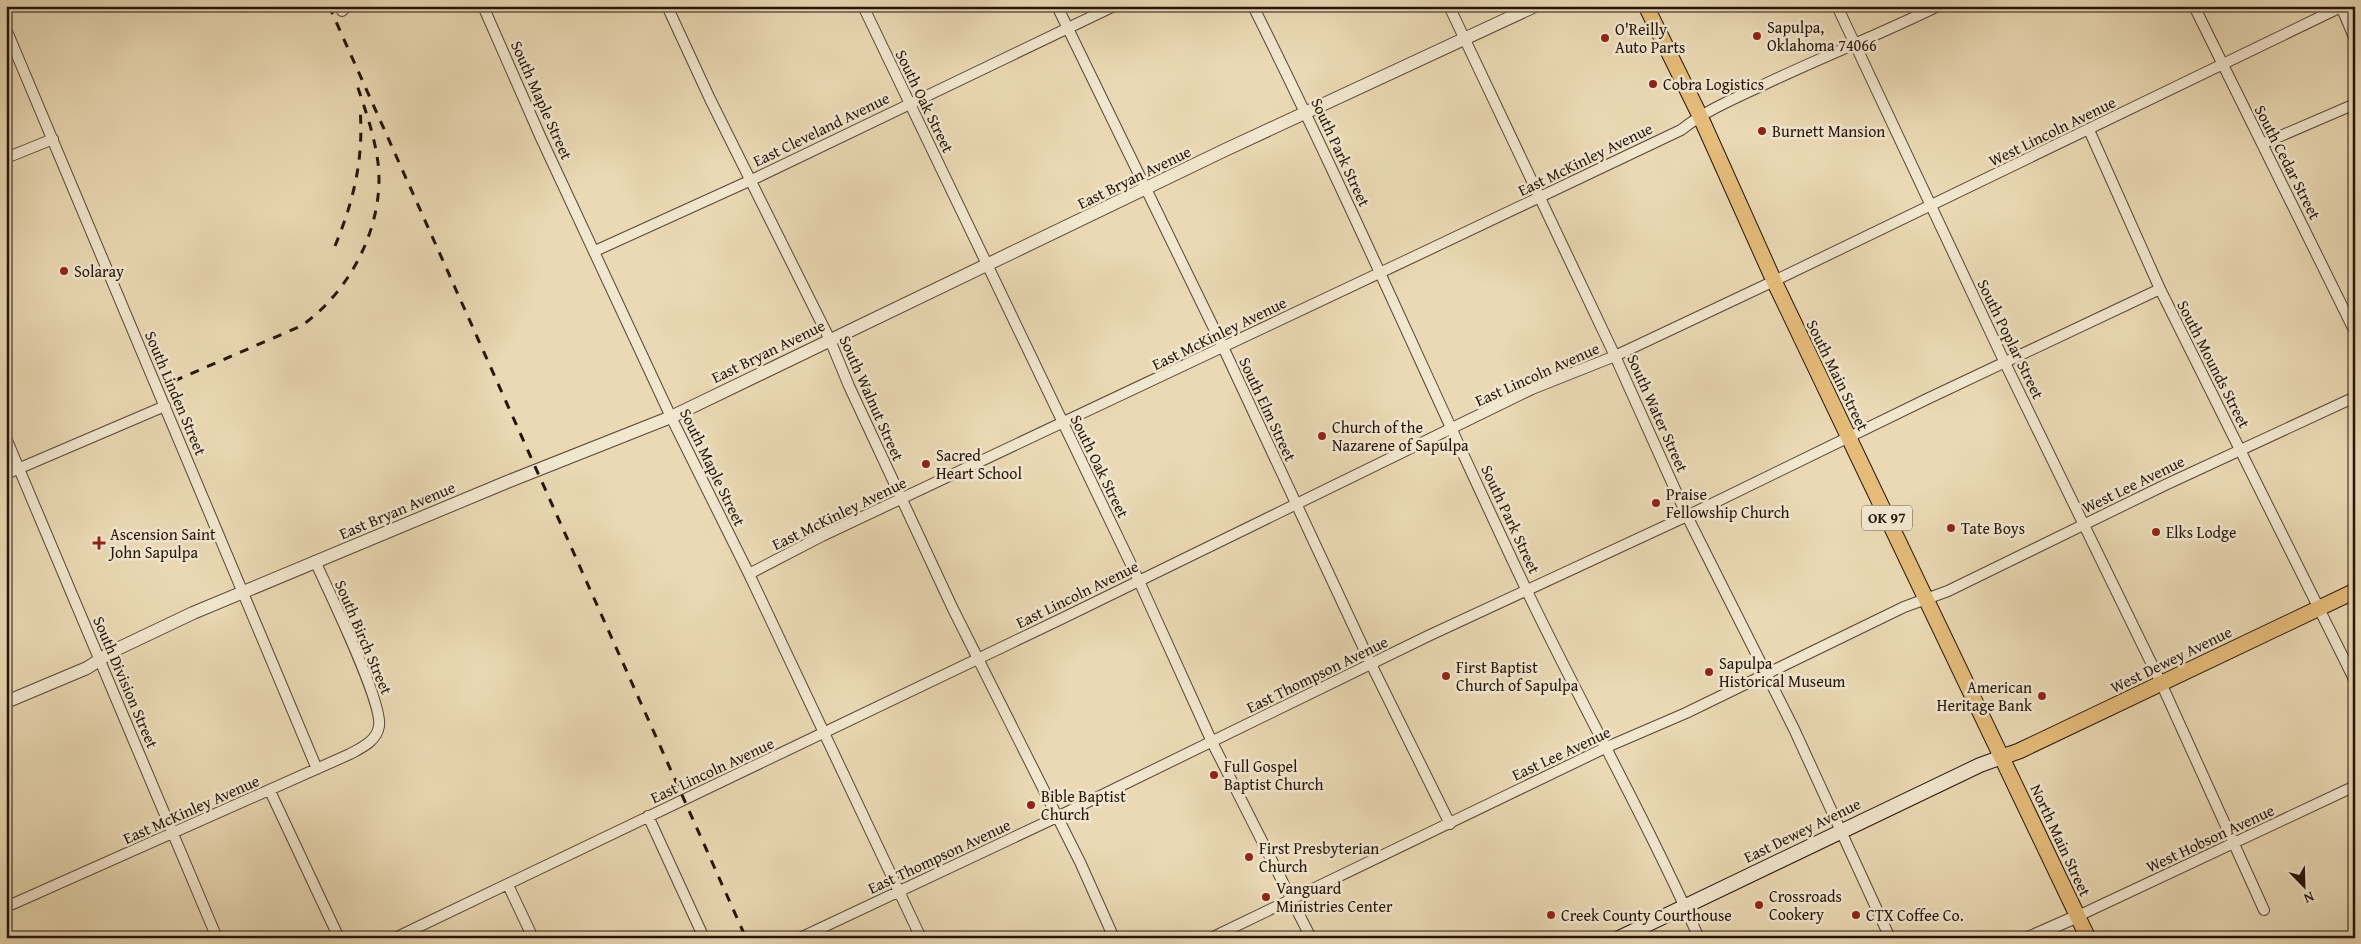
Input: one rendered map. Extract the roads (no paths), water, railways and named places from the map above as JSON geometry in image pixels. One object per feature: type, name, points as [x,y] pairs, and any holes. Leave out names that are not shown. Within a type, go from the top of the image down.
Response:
[{"type":"main road","name":"South Main Street","points":[[1646,6],[1700,116],[1774,281],[1848,438],[2002,756]]},
{"type":"main road","name":"West Dewey Avenue","points":[[2002,756],[2018,751],[2355,591]]},
{"type":"main road","name":"East Dewey Avenue","points":[[1619,938],[2002,756]]},
{"type":"main road","name":"North Main Street","points":[[2002,756],[2088,938]]},
{"type":"street","name":"South Maple Street","points":[[484,6],[542,138],[671,416],[749,574],[920,938]]},
{"type":"street","name":"South Walnut Street","points":[[667,6],[710,99],[830,340],[849,386],[902,499],[1114,938]]},
{"type":"street","name":"South Oak Street","points":[[863,6],[1139,581],[1212,742],[1311,938]]},
{"type":"street","name":"South Elm Street","points":[[1057,6],[1223,347],[1371,664],[1450,824]]},
{"type":"street","name":"East Cleveland Avenue","points":[[595,251],[750,180],[1114,6]]},
{"type":"street","name":"South Park Street","points":[[1253,6],[1306,113],[1527,590],[1607,747],[1699,938]]},
{"type":"street","name":"South Water Street","points":[[1449,6],[1616,356],[1687,516],[1767,674],[1842,831],[1890,938]]},
{"type":"street","name":"East Bryan Avenue","points":[[6,702],[87,668],[99,659],[172,622],[506,482],[671,416],[1306,113],[1535,6]]},
{"type":"street","name":"South Poplar Street","points":[[1837,6],[2005,363],[2162,683],[2236,843],[2264,910]]},
{"type":"street","name":"East McKinley Avenue","points":[[749,574],[822,536],[1540,198],[1681,130],[1700,116],[1856,43],[1873,38],[1938,6]]},
{"type":"street","name":"South Cedar Street","points":[[2194,6],[2355,332]]},
{"type":"street","name":"West Lincoln Avenue","points":[[1774,281],[2090,130],[2342,6]]},
{"type":"street","points":[[2342,6],[2355,37]]},
{"type":"street","name":"South Linden Street","points":[[6,29],[317,769]]},
{"type":"street","points":[[2262,144],[2355,104]]},
{"type":"street","name":"South Mounds Street","points":[[2090,130],[2160,290],[2355,681]]},
{"type":"street","points":[[6,158],[53,139]]},
{"type":"street","name":"East Lincoln Avenue","points":[[394,938],[824,733],[1532,389],[1616,356],[1774,281]]},
{"type":"street","name":"East Thompson Avenue","points":[[800,938],[1057,817],[1371,664],[1687,516],[2160,290]]},
{"type":"street","name":"West Lee Avenue","points":[[1926,599],[1944,593],[2085,524],[2355,397]]},
{"type":"street","points":[[6,474],[165,406]]},
{"type":"street","name":"South Division Street","points":[[6,438],[217,938]]},
{"type":"street","name":"South Birch Street","points":[[316,561],[376,701],[379,726]]},
{"type":"street","name":"East Lee Avenue","points":[[1211,938],[1607,747],[1767,674],[1904,607],[1926,599]]},
{"type":"street","name":"East McKinley Avenue","points":[[6,907],[317,769],[366,745],[374,737],[379,726]]},
{"type":"street","name":"West Hobson Avenue","points":[[2078,916],[2355,786]]},
{"type":"street","points":[[270,791],[339,938]]},
{"type":"street","points":[[648,816],[704,938]]},
{"type":"street","points":[[508,885],[533,938]]},
{"type":"street","points":[[2028,938],[2078,916]]},
{"type":"railway","points":[[329,6],[746,938]]},
{"type":"railway","points":[[174,381],[301,326],[336,294],[350,273],[362,252],[371,228],[377,204],[379,180],[373,137],[356,82]]},
{"type":"railway","points":[[335,246],[352,195],[359,162],[360,108]]},
{"type":"place","name":"Sapulpa, Oklahoma 74066","points":[[1757,36]]},
{"type":"place","name":"O'Reilly Auto Parts","points":[[1605,38]]},
{"type":"place","name":"Cobra Logistics","points":[[1653,84]]},
{"type":"place","name":"Burnett Mansion","points":[[1762,131]]},
{"type":"place","name":"Solaray","points":[[64,271]]},
{"type":"place","name":"Church of the Nazarene of Sapulpa","points":[[1322,436]]},
{"type":"place","name":"Sacred Heart School","points":[[926,464]]},
{"type":"place","name":"Praise Fellowship Church","points":[[1656,503]]},
{"type":"place","name":"Tate Boys","points":[[1951,528]]},
{"type":"place","name":"Elks Lodge","points":[[2156,532]]},
{"type":"place","name":"Ascension Saint John Sapulpa","points":[[99,543]]},
{"type":"place","name":"Sapulpa Historical Museum","points":[[1709,672]]},
{"type":"place","name":"First Baptist Church of Sapulpa","points":[[1446,676]]},
{"type":"place","name":"American Heritage Bank","points":[[2042,696]]},
{"type":"place","name":"Full Gospel Baptist Church","points":[[1214,775]]},
{"type":"place","name":"Bible Baptist Church","points":[[1031,805]]},
{"type":"place","name":"First Presbyterian Church","points":[[1249,857]]},
{"type":"place","name":"Vanguard Ministries Center","points":[[1266,897]]},
{"type":"place","name":"Crossroads Cookery","points":[[1759,905]]},
{"type":"place","name":"Creek County Courthouse","points":[[1551,915]]},
{"type":"place","name":"CTX Coffee Co.","points":[[1856,915]]}]
